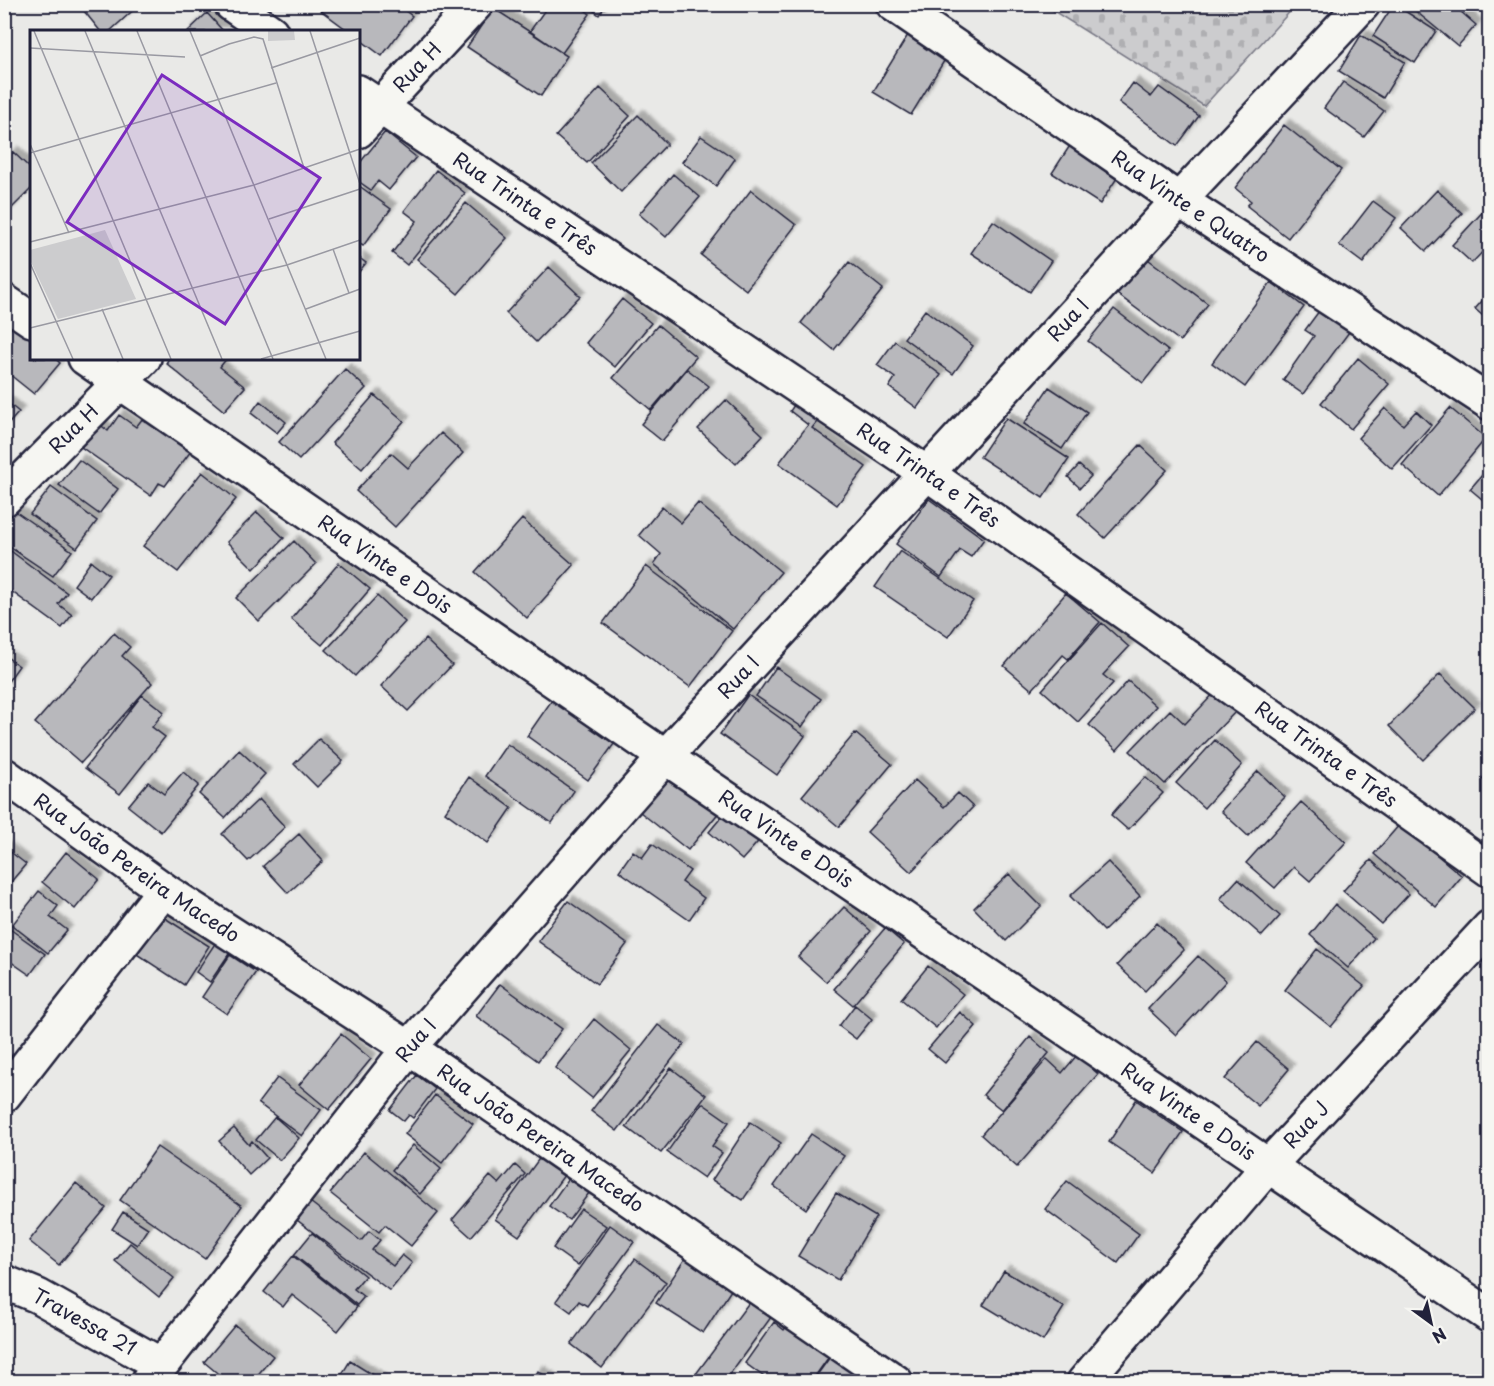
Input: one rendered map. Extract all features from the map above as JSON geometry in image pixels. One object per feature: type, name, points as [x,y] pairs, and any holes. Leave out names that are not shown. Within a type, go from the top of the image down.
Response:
[{"type":"street","points":[[231,4],[268,30]]},
{"type":"street","name":"Rua H","points":[[360,126],[370,100],[476,4]]},
{"type":"street","name":"Rua Vinte e Quatro","points":[[893,4],[1179,200],[1490,403]]},
{"type":"street","name":"Rua I","points":[[155,1373],[409,1048],[665,757],[1363,4]]},
{"type":"street","name":"Rua Trinta e Três","points":[[370,100],[928,474],[1490,870]]},
{"type":"street","points":[[4,301],[30,319]]},
{"type":"street","name":"Rua Vinte e Dois","points":[[88,360],[665,757],[1490,1316]]},
{"type":"street","name":"Rua H","points":[[4,499],[142,360]]},
{"type":"street","name":"Rua João Pereira Macedo","points":[[4,775],[164,891],[409,1048],[896,1382]]},
{"type":"street","points":[[4,1095],[164,891]]},
{"type":"street","name":"Rua J","points":[[1084,1382],[1269,1166],[1490,927]]},
{"type":"street","name":"Travessa 21","points":[[4,1282],[38,1296],[155,1373]]},
{"type":"green space","points":[[1044,5],[1296,5],[1204,106]]},
{"type":"building","points":[[92,4],[140,4],[111,30],[99,30],[84,11]]},
{"type":"building","points":[[323,4],[396,4],[412,16],[382,56],[360,40],[360,30],[347,30],[319,9]]},
{"type":"building","points":[[549,4],[577,4],[590,14],[562,53],[530,31]]},
{"type":"building","points":[[585,4],[607,4],[599,15]]},
{"type":"building","points":[[1394,4],[1436,31],[1415,63],[1373,36]]},
{"type":"building","points":[[1407,4],[1452,4],[1476,25],[1458,46]]},
{"type":"building","points":[[493,8],[567,56],[541,96],[467,47]]},
{"type":"building","points":[[207,13],[222,30],[189,30]]},
{"type":"building","points":[[914,25],[952,48],[911,115],[873,92]]},
{"type":"building","points":[[1361,35],[1405,62],[1383,98],[1339,71]]},
{"type":"building","points":[[1343,82],[1384,111],[1364,137],[1324,108]]},
{"type":"building","points":[[1133,83],[1151,97],[1159,87],[1199,116],[1177,146],[1119,102]]},
{"type":"building","points":[[600,88],[630,116],[587,163],[556,136]]},
{"type":"building","points":[[638,115],[667,144],[621,192],[591,163]]},
{"type":"building","points":[[1284,125],[1341,170],[1288,238],[1247,206],[1251,201],[1235,188]]},
{"type":"building","points":[[385,132],[416,157],[389,190],[378,181],[371,190],[360,182],[360,163]]},
{"type":"building","points":[[701,136],[735,159],[716,186],[682,162]]},
{"type":"building","points":[[1071,144],[1119,175],[1100,204],[1052,173]]},
{"type":"building","points":[[13,152],[30,168],[30,190],[4,216],[4,161]]},
{"type":"building","points":[[436,170],[465,193],[407,265],[392,253],[417,221],[404,211]]},
{"type":"building","points":[[673,174],[700,197],[666,237],[639,214]]},
{"type":"building","points":[[360,186],[391,209],[363,246],[360,244]]},
{"type":"building","points":[[751,190],[796,225],[746,290],[701,255]]},
{"type":"building","points":[[1437,190],[1462,213],[1426,251],[1401,228]]},
{"type":"building","points":[[1373,201],[1396,218],[1363,263],[1339,245]]},
{"type":"building","points":[[466,203],[507,238],[458,294],[417,259]]},
{"type":"building","points":[[1490,204],[1490,244],[1472,263],[1452,245]]},
{"type":"building","points":[[993,221],[1051,261],[1030,292],[971,253]]},
{"type":"building","points":[[1145,257],[1208,304],[1180,341],[1117,294]]},
{"type":"building","points":[[360,258],[366,263],[360,270]]},
{"type":"building","points":[[849,262],[883,289],[834,350],[801,323]]},
{"type":"building","points":[[549,267],[580,296],[536,342],[506,313]]},
{"type":"building","points":[[1271,282],[1304,307],[1245,387],[1212,363]]},
{"type":"building","points":[[1490,292],[1490,322],[1475,309]]},
{"type":"building","points":[[622,299],[651,323],[615,367],[586,343]]},
{"type":"building","points":[[1322,307],[1352,328],[1303,394],[1283,380],[1314,336],[1305,330]]},
{"type":"building","points":[[1114,309],[1168,351],[1143,383],[1088,341]]},
{"type":"building","points":[[925,310],[973,346],[953,374],[904,338]]},
{"type":"building","points":[[4,318],[30,338],[30,360],[57,360],[60,363],[34,394],[4,370]]},
{"type":"building","points":[[658,325],[696,357],[651,410],[613,378]]},
{"type":"building","points":[[895,341],[941,375],[917,408],[889,387],[895,378],[877,365]]},
{"type":"building","points":[[1358,358],[1389,384],[1351,429],[1321,403]]},
{"type":"building","points":[[168,360],[225,360],[220,367],[245,387],[224,411],[166,363]]},
{"type":"building","points":[[345,369],[366,388],[299,460],[279,442]]},
{"type":"building","points":[[687,369],[709,386],[662,441],[641,424]]},
{"type":"building","points":[[1049,387],[1087,412],[1062,449],[1024,424]]},
{"type":"building","points":[[374,395],[404,421],[362,469],[332,443]]},
{"type":"building","points":[[800,396],[824,413],[812,428],[866,467],[837,505],[779,463],[808,425],[790,411]]},
{"type":"building","points":[[4,400],[19,412],[4,429]]},
{"type":"building","points":[[726,400],[763,435],[736,464],[698,429]]},
{"type":"building","points":[[260,401],[286,422],[277,433],[251,413]]},
{"type":"building","points":[[1385,408],[1403,425],[1416,411],[1431,425],[1392,469],[1358,438]]},
{"type":"building","points":[[1450,408],[1486,438],[1438,496],[1402,465]]},
{"type":"building","points":[[119,415],[136,427],[143,418],[191,451],[165,486],[159,483],[151,496],[81,447],[98,423],[108,431]]},
{"type":"building","points":[[1006,418],[1069,459],[1043,498],[980,457]]},
{"type":"building","points":[[441,433],[463,453],[395,527],[356,491],[391,453],[408,468]]},
{"type":"building","points":[[1140,445],[1167,470],[1105,538],[1078,514]]},
{"type":"building","points":[[79,460],[118,489],[99,514],[59,485]]},
{"type":"building","points":[[1079,465],[1091,476],[1080,488],[1068,477]]},
{"type":"building","points":[[1490,466],[1490,505],[1489,505],[1470,489]]},
{"type":"building","points":[[202,472],[236,499],[178,572],[143,546]]},
{"type":"building","points":[[51,487],[97,521],[77,548],[30,514]]},
{"type":"building","points":[[929,499],[984,539],[971,557],[960,550],[941,577],[896,544]]},
{"type":"building","points":[[698,503],[781,572],[733,629],[654,564],[661,554],[639,535],[662,507],[681,523]]},
{"type":"building","points":[[12,509],[72,551],[53,576],[4,543],[4,519]]},
{"type":"building","points":[[257,512],[284,538],[254,569],[227,542]]},
{"type":"building","points":[[522,519],[574,565],[527,618],[475,572]]},
{"type":"building","points":[[294,541],[316,564],[259,621],[236,598]]},
{"type":"building","points":[[4,546],[67,593],[58,604],[72,615],[62,628],[4,586]]},
{"type":"building","points":[[900,551],[973,601],[948,637],[875,587]]},
{"type":"building","points":[[91,561],[109,575],[91,598],[74,585]]},
{"type":"building","points":[[339,563],[370,589],[322,645],[291,619]]},
{"type":"building","points":[[646,566],[732,631],[690,687],[603,623]]},
{"type":"building","points":[[1066,593],[1100,622],[1068,659],[1063,655],[1032,690],[1004,666]]},
{"type":"building","points":[[377,596],[405,622],[355,676],[326,650]]},
{"type":"building","points":[[1102,623],[1129,647],[1103,675],[1113,683],[1078,722],[1042,690]]},
{"type":"building","points":[[114,633],[130,647],[122,656],[152,683],[81,763],[35,723]]},
{"type":"building","points":[[425,639],[452,665],[408,711],[381,686]]},
{"type":"building","points":[[4,655],[19,666],[4,687]]},
{"type":"building","points":[[776,667],[821,699],[802,727],[756,696]]},
{"type":"building","points":[[1440,674],[1475,708],[1423,760],[1389,726]]},
{"type":"building","points":[[1128,681],[1156,706],[1117,750],[1089,725]]},
{"type":"building","points":[[1219,688],[1239,708],[1165,784],[1130,751],[1170,710],[1185,724]]},
{"type":"building","points":[[142,695],[164,712],[152,727],[165,737],[120,794],[85,768]]},
{"type":"building","points":[[748,695],[805,736],[777,775],[720,734]]},
{"type":"building","points":[[552,700],[614,744],[588,780],[527,736]]},
{"type":"building","points":[[855,733],[892,764],[839,827],[802,796]]},
{"type":"building","points":[[319,739],[343,761],[317,787],[294,764]]},
{"type":"building","points":[[1215,740],[1242,765],[1204,808],[1176,783]]},
{"type":"building","points":[[507,744],[574,791],[552,823],[485,776]]},
{"type":"building","points":[[239,750],[265,774],[225,818],[199,794]]},
{"type":"building","points":[[1490,769],[1490,785],[1482,779]]},
{"type":"building","points":[[1258,771],[1285,797],[1248,836],[1221,811]]},
{"type":"building","points":[[183,772],[199,785],[161,832],[128,806],[148,782],[164,794]]},
{"type":"building","points":[[672,773],[720,811],[688,850],[640,812]]},
{"type":"building","points":[[469,777],[512,808],[488,843],[445,812]]},
{"type":"building","points":[[1145,777],[1163,793],[1128,830],[1111,815]]},
{"type":"building","points":[[915,780],[944,807],[958,793],[973,807],[911,872],[867,832]]},
{"type":"building","points":[[259,799],[285,827],[248,861],[222,834]]},
{"type":"building","points":[[1301,802],[1346,842],[1310,881],[1294,867],[1275,888],[1246,863]]},
{"type":"building","points":[[729,808],[763,836],[742,860],[709,832]]},
{"type":"building","points":[[1400,824],[1462,876],[1436,907],[1374,854]]},
{"type":"building","points":[[299,834],[323,861],[288,893],[263,866]]},
{"type":"building","points":[[652,844],[690,871],[682,882],[704,898],[689,920],[619,871],[633,851],[642,858]]},
{"type":"building","points":[[4,847],[26,864],[4,890]]},
{"type":"building","points":[[66,852],[99,879],[75,909],[42,882]]},
{"type":"building","points":[[1371,860],[1409,894],[1381,924],[1343,891]]},
{"type":"building","points":[[1108,862],[1140,896],[1104,931],[1070,896]]},
{"type":"building","points":[[1009,874],[1041,906],[1006,941],[974,908]]},
{"type":"building","points":[[1238,879],[1280,916],[1262,936],[1220,899]]},
{"type":"building","points":[[39,891],[58,906],[50,917],[67,930],[48,953],[12,925]]},
{"type":"building","points":[[568,901],[627,944],[597,984],[538,941]]},
{"type":"building","points":[[1335,904],[1374,938],[1348,968],[1310,935]]},
{"type":"building","points":[[844,907],[871,931],[826,982],[798,957]]},
{"type":"building","points":[[157,913],[209,946],[184,985],[132,951]]},
{"type":"building","points":[[1157,923],[1184,950],[1145,991],[1117,965]]},
{"type":"building","points":[[7,927],[45,954],[30,975],[4,957],[4,930]]},
{"type":"building","points":[[885,928],[904,944],[853,1005],[834,989]]},
{"type":"building","points":[[218,939],[233,948],[210,982],[196,972]]},
{"type":"building","points":[[1317,949],[1364,986],[1331,1027],[1285,990]]},
{"type":"building","points":[[230,955],[256,972],[227,1014],[202,997]]},
{"type":"building","points":[[1198,956],[1226,981],[1176,1035],[1148,1009]]},
{"type":"building","points":[[928,966],[963,994],[936,1028],[901,999]]},
{"type":"building","points":[[500,984],[562,1029],[538,1061],[476,1016]]},
{"type":"building","points":[[855,1005],[872,1019],[856,1039],[839,1026]]},
{"type":"building","points":[[960,1012],[976,1026],[945,1063],[928,1049]]},
{"type":"building","points":[[594,1019],[631,1050],[592,1098],[555,1068]]},
{"type":"building","points":[[658,1025],[684,1044],[617,1131],[591,1111]]},
{"type":"building","points":[[341,1034],[371,1059],[329,1110],[299,1085]]},
{"type":"building","points":[[1030,1037],[1049,1053],[1002,1110],[983,1095]]},
{"type":"building","points":[[1257,1042],[1289,1069],[1258,1106],[1225,1079]]},
{"type":"building","points":[[1077,1055],[1098,1074],[1017,1167],[981,1135],[1047,1059],[1062,1073]]},
{"type":"building","points":[[671,1068],[706,1095],[661,1153],[626,1127]]},
{"type":"building","points":[[417,1075],[435,1089],[413,1118],[409,1115],[404,1121],[390,1110]]},
{"type":"building","points":[[277,1078],[321,1110],[302,1136],[258,1103]]},
{"type":"building","points":[[435,1095],[473,1124],[442,1163],[405,1134]]},
{"type":"building","points":[[1136,1100],[1183,1132],[1155,1173],[1109,1142]]},
{"type":"building","points":[[702,1103],[729,1122],[712,1146],[722,1153],[704,1178],[667,1152]]},
{"type":"building","points":[[275,1117],[299,1138],[280,1160],[256,1140]]},
{"type":"building","points":[[750,1122],[781,1143],[743,1200],[712,1180]]},
{"type":"building","points":[[234,1128],[249,1145],[252,1141],[267,1158],[249,1175],[219,1141]]},
{"type":"building","points":[[811,1134],[844,1156],[806,1209],[774,1186]]},
{"type":"building","points":[[413,1145],[441,1169],[420,1194],[392,1170]]},
{"type":"building","points":[[157,1147],[242,1206],[205,1259],[120,1200]]},
{"type":"building","points":[[364,1152],[438,1213],[411,1246],[385,1225],[379,1232],[330,1193]]},
{"type":"building","points":[[541,1156],[565,1174],[519,1236],[495,1219]]},
{"type":"building","points":[[515,1165],[525,1174],[471,1237],[452,1220],[490,1176],[499,1184]]},
{"type":"building","points":[[569,1178],[589,1193],[569,1220],[549,1206]]},
{"type":"building","points":[[1067,1181],[1139,1234],[1118,1263],[1045,1209]]},
{"type":"building","points":[[76,1183],[106,1208],[59,1265],[29,1241]]},
{"type":"building","points":[[836,1193],[876,1217],[838,1280],[798,1256]]},
{"type":"building","points":[[310,1202],[361,1241],[369,1231],[380,1240],[372,1250],[393,1266],[402,1255],[412,1263],[390,1291],[297,1220]]},
{"type":"building","points":[[581,1209],[606,1226],[578,1266],[553,1248]]},
{"type":"building","points":[[123,1212],[148,1228],[137,1245],[112,1229]]},
{"type":"building","points":[[610,1225],[634,1242],[587,1306],[579,1301],[571,1312],[556,1301]]},
{"type":"building","points":[[312,1233],[365,1276],[354,1289],[364,1297],[357,1305],[294,1255]]},
{"type":"building","points":[[130,1243],[174,1278],[159,1297],[115,1261]]},
{"type":"building","points":[[688,1254],[735,1284],[703,1333],[656,1303]]},
{"type":"building","points":[[293,1256],[357,1307],[338,1331],[292,1295],[283,1307],[264,1292]]},
{"type":"building","points":[[635,1259],[666,1282],[602,1368],[571,1344]]},
{"type":"building","points":[[1004,1271],[1064,1307],[1043,1341],[983,1305]]},
{"type":"building","points":[[756,1293],[777,1309],[724,1382],[690,1382]]},
{"type":"building","points":[[790,1321],[833,1351],[811,1382],[761,1382],[764,1377],[745,1363],[774,1322],[784,1330]]},
{"type":"building","points":[[235,1325],[273,1356],[252,1382],[228,1382],[204,1362]]},
{"type":"building","points":[[830,1357],[860,1378],[858,1382],[812,1382]]},
{"type":"building","points":[[350,1361],[381,1380],[380,1382],[337,1382]]},
{"type":"building","points":[[538,1371],[554,1382],[531,1382]]}]
